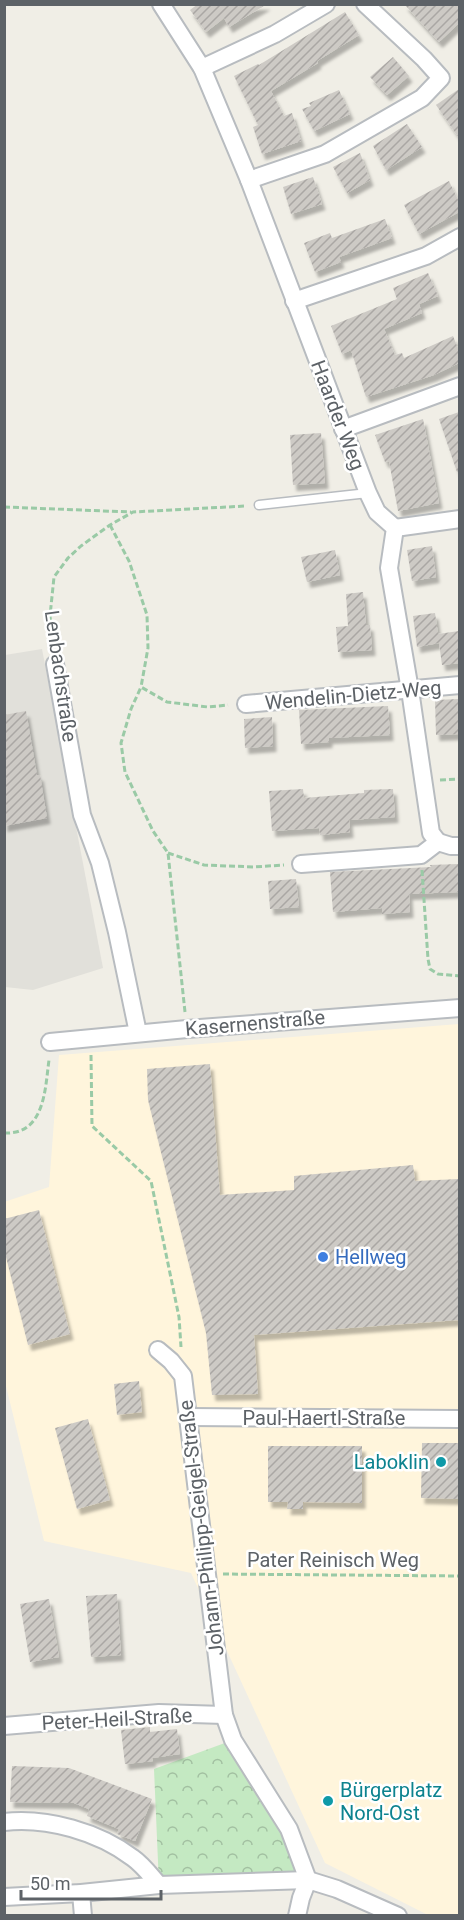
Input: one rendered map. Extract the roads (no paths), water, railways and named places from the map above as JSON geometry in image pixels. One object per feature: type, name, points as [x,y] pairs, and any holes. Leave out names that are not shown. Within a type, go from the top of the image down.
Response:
[{"type":"street","name":"Haarder Weg","points":[[161,4],[202,68],[249,180],[368,493],[377,512],[394,528]]},
{"type":"street","points":[[202,68],[275,34],[326,4]]},
{"type":"street","points":[[249,180],[325,154],[414,102],[441,78],[365,4]]},
{"type":"street","points":[[294,301],[426,256],[459,237]]},
{"type":"street","points":[[343,429],[459,386]]},
{"type":"street","points":[[459,519],[394,528],[388,568],[410,690],[431,833],[438,842],[459,846]]},
{"type":"street","name":"Lenbachstraße","points":[[56,664],[82,815],[100,863],[138,1033]]},
{"type":"street","name":"Wendelin-Dietz-Weg","points":[[246,704],[459,685]]},
{"type":"street","points":[[301,864],[421,855],[438,842]]},
{"type":"street","name":"Kasernenstraße","points":[[51,1042],[459,1008]]},
{"type":"street","name":"Johann-Philipp-Geigel-Straße","points":[[158,1350],[171,1360],[183,1376],[224,1715]]},
{"type":"street","name":"Paul-Haertl-Straße","points":[[189,1417],[459,1419]]},
{"type":"street","name":"Peter-Heil-Straße","points":[[4,1726],[159,1713],[224,1715]]},
{"type":"street","points":[[224,1715],[232,1740],[289,1829],[308,1880],[297,1916]]},
{"type":"street","points":[[4,1822],[15,1820],[66,1826],[104,1839],[135,1859],[159,1885]]},
{"type":"street","points":[[4,1897],[81,1893],[159,1885],[308,1880],[337,1888],[398,1916]]},
{"type":"street","points":[[81,1893],[83,1916]]},
{"type":"lane","points":[[259,505],[368,493]]},
{"type":"place","name":"Hellweg","points":[[323,1257]]},
{"type":"place","name":"Laboklin","points":[[441,1462]]},
{"type":"place","name":"Bürgerplatz Nord-Ost","points":[[328,1801]]}]
